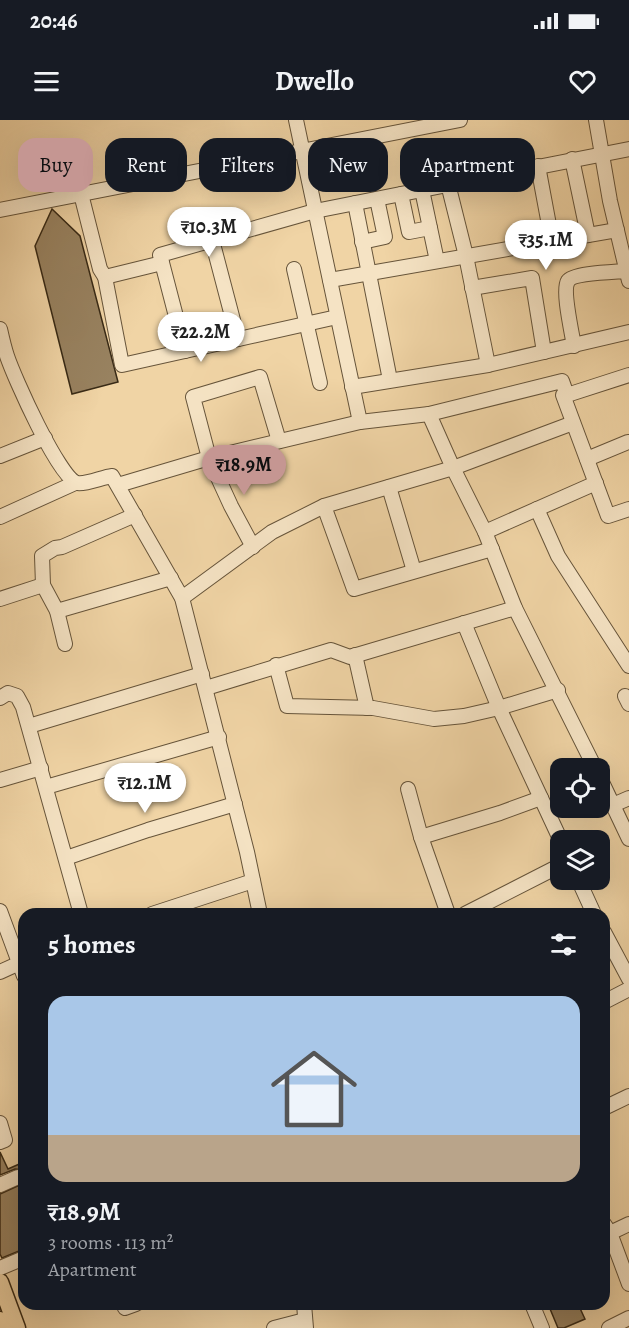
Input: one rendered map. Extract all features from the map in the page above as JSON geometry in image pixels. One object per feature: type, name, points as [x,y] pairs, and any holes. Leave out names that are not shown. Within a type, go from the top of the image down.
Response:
[{"type":"main road","points":[[0,1282],[17,1328]]},
{"type":"main road","points":[[0,1320],[3,1328]]},
{"type":"street","points":[[296,120],[360,422]]},
{"type":"street","points":[[0,210],[460,120]]},
{"type":"street","points":[[574,345],[566,294],[567,282],[580,275],[627,269],[617,230],[596,120]]},
{"type":"street","points":[[535,167],[629,149]]},
{"type":"street","points":[[572,159],[588,235]]},
{"type":"street","points":[[538,166],[552,241]]},
{"type":"street","points":[[185,351],[160,255],[315,211],[412,192]]},
{"type":"street","points":[[422,192],[437,261]]},
{"type":"street","points":[[450,192],[466,256],[488,365]]},
{"type":"street","points":[[81,194],[100,269],[105,277],[122,365],[337,317]]},
{"type":"street","points":[[401,194],[409,232],[430,228]]},
{"type":"street","points":[[362,242],[385,237],[377,199]]},
{"type":"street","points":[[355,203],[390,380]]},
{"type":"street","points":[[330,280],[617,230]]},
{"type":"street","points":[[212,240],[238,339]]},
{"type":"street","points":[[105,277],[162,263]]},
{"type":"street","points":[[294,268],[320,383]]},
{"type":"street","points":[[472,288],[532,278],[544,352]]},
{"type":"street","points":[[0,329],[6,356],[23,395],[68,478],[75,483],[82,484],[112,476],[182,598],[219,738],[259,908]]},
{"type":"street","points":[[352,387],[488,365],[629,332]]},
{"type":"street","points":[[629,375],[562,395],[609,516],[629,508]]},
{"type":"street","points":[[253,547],[209,458],[193,397],[260,377],[279,441]]},
{"type":"street","points":[[118,485],[209,458],[360,422],[429,414],[562,381],[567,395]]},
{"type":"street","points":[[429,414],[485,532],[515,608],[590,758]]},
{"type":"street","points":[[182,598],[272,532],[324,506],[453,468],[573,423]]},
{"type":"street","points":[[0,456],[45,438]]},
{"type":"street","points":[[587,459],[629,443]]},
{"type":"street","points":[[0,517],[75,483]]},
{"type":"street","points":[[485,532],[596,483]]},
{"type":"street","points":[[389,487],[414,571]]},
{"type":"street","points":[[324,506],[354,589],[492,549]]},
{"type":"street","points":[[537,509],[558,556],[629,666]]},
{"type":"street","points":[[65,644],[57,611],[44,585],[42,556],[135,515]]},
{"type":"street","points":[[57,611],[171,578]]},
{"type":"street","points":[[0,599],[44,585]]},
{"type":"street","points":[[206,688],[331,650],[350,657],[515,608]]},
{"type":"street","points":[[465,623],[499,708],[556,830]]},
{"type":"street","points":[[355,655],[367,708]]},
{"type":"street","points":[[276,666],[287,706],[367,708],[434,719],[464,716],[499,708],[558,690]]},
{"type":"street","points":[[29,726],[202,674]]},
{"type":"street","points":[[0,698],[8,693],[17,696],[24,707],[79,908]]},
{"type":"street","points":[[46,787],[219,738]]},
{"type":"street","points":[[0,780],[40,768]]},
{"type":"street","points":[[408,789],[441,908]]},
{"type":"street","points":[[421,837],[541,798]]},
{"type":"street","points":[[613,805],[629,798]]},
{"type":"street","points":[[610,799],[629,839]]},
{"type":"street","points":[[66,858],[235,804]]},
{"type":"street","points":[[477,908],[550,872]]},
{"type":"street","points":[[170,908],[253,881]]},
{"type":"street","points":[[583,890],[592,908]]},
{"type":"street","points":[[0,911],[18,957]]},
{"type":"street","points":[[610,944],[629,979]]},
{"type":"street","points":[[0,972],[18,968]]},
{"type":"street","points":[[610,999],[629,988]]},
{"type":"street","points":[[610,1105],[629,1096]]},
{"type":"street","points":[[0,1123],[6,1140],[0,1142]]},
{"type":"street","points":[[0,1185],[18,1176]]},
{"type":"street","points":[[610,1227],[629,1224]]},
{"type":"street","points":[[610,1236],[629,1284]]},
{"type":"street","points":[[0,1268],[18,1260]]},
{"type":"street","points":[[534,1310],[542,1328]]},
{"type":"street","points":[[609,1328],[629,1318]]},
{"type":"street","points":[[274,1328],[305,1324]]},
{"type":"building","points":[[52,209],[80,236],[118,382],[72,394],[35,246]]},
{"type":"building","points":[[0,1152],[8,1169],[18,1165],[18,1169],[0,1175]]},
{"type":"building","points":[[18,1186],[18,1251],[2,1258],[0,1254],[0,1194]]},
{"type":"building","points":[[550,1310],[581,1310],[585,1319],[564,1328],[558,1328]]}]
